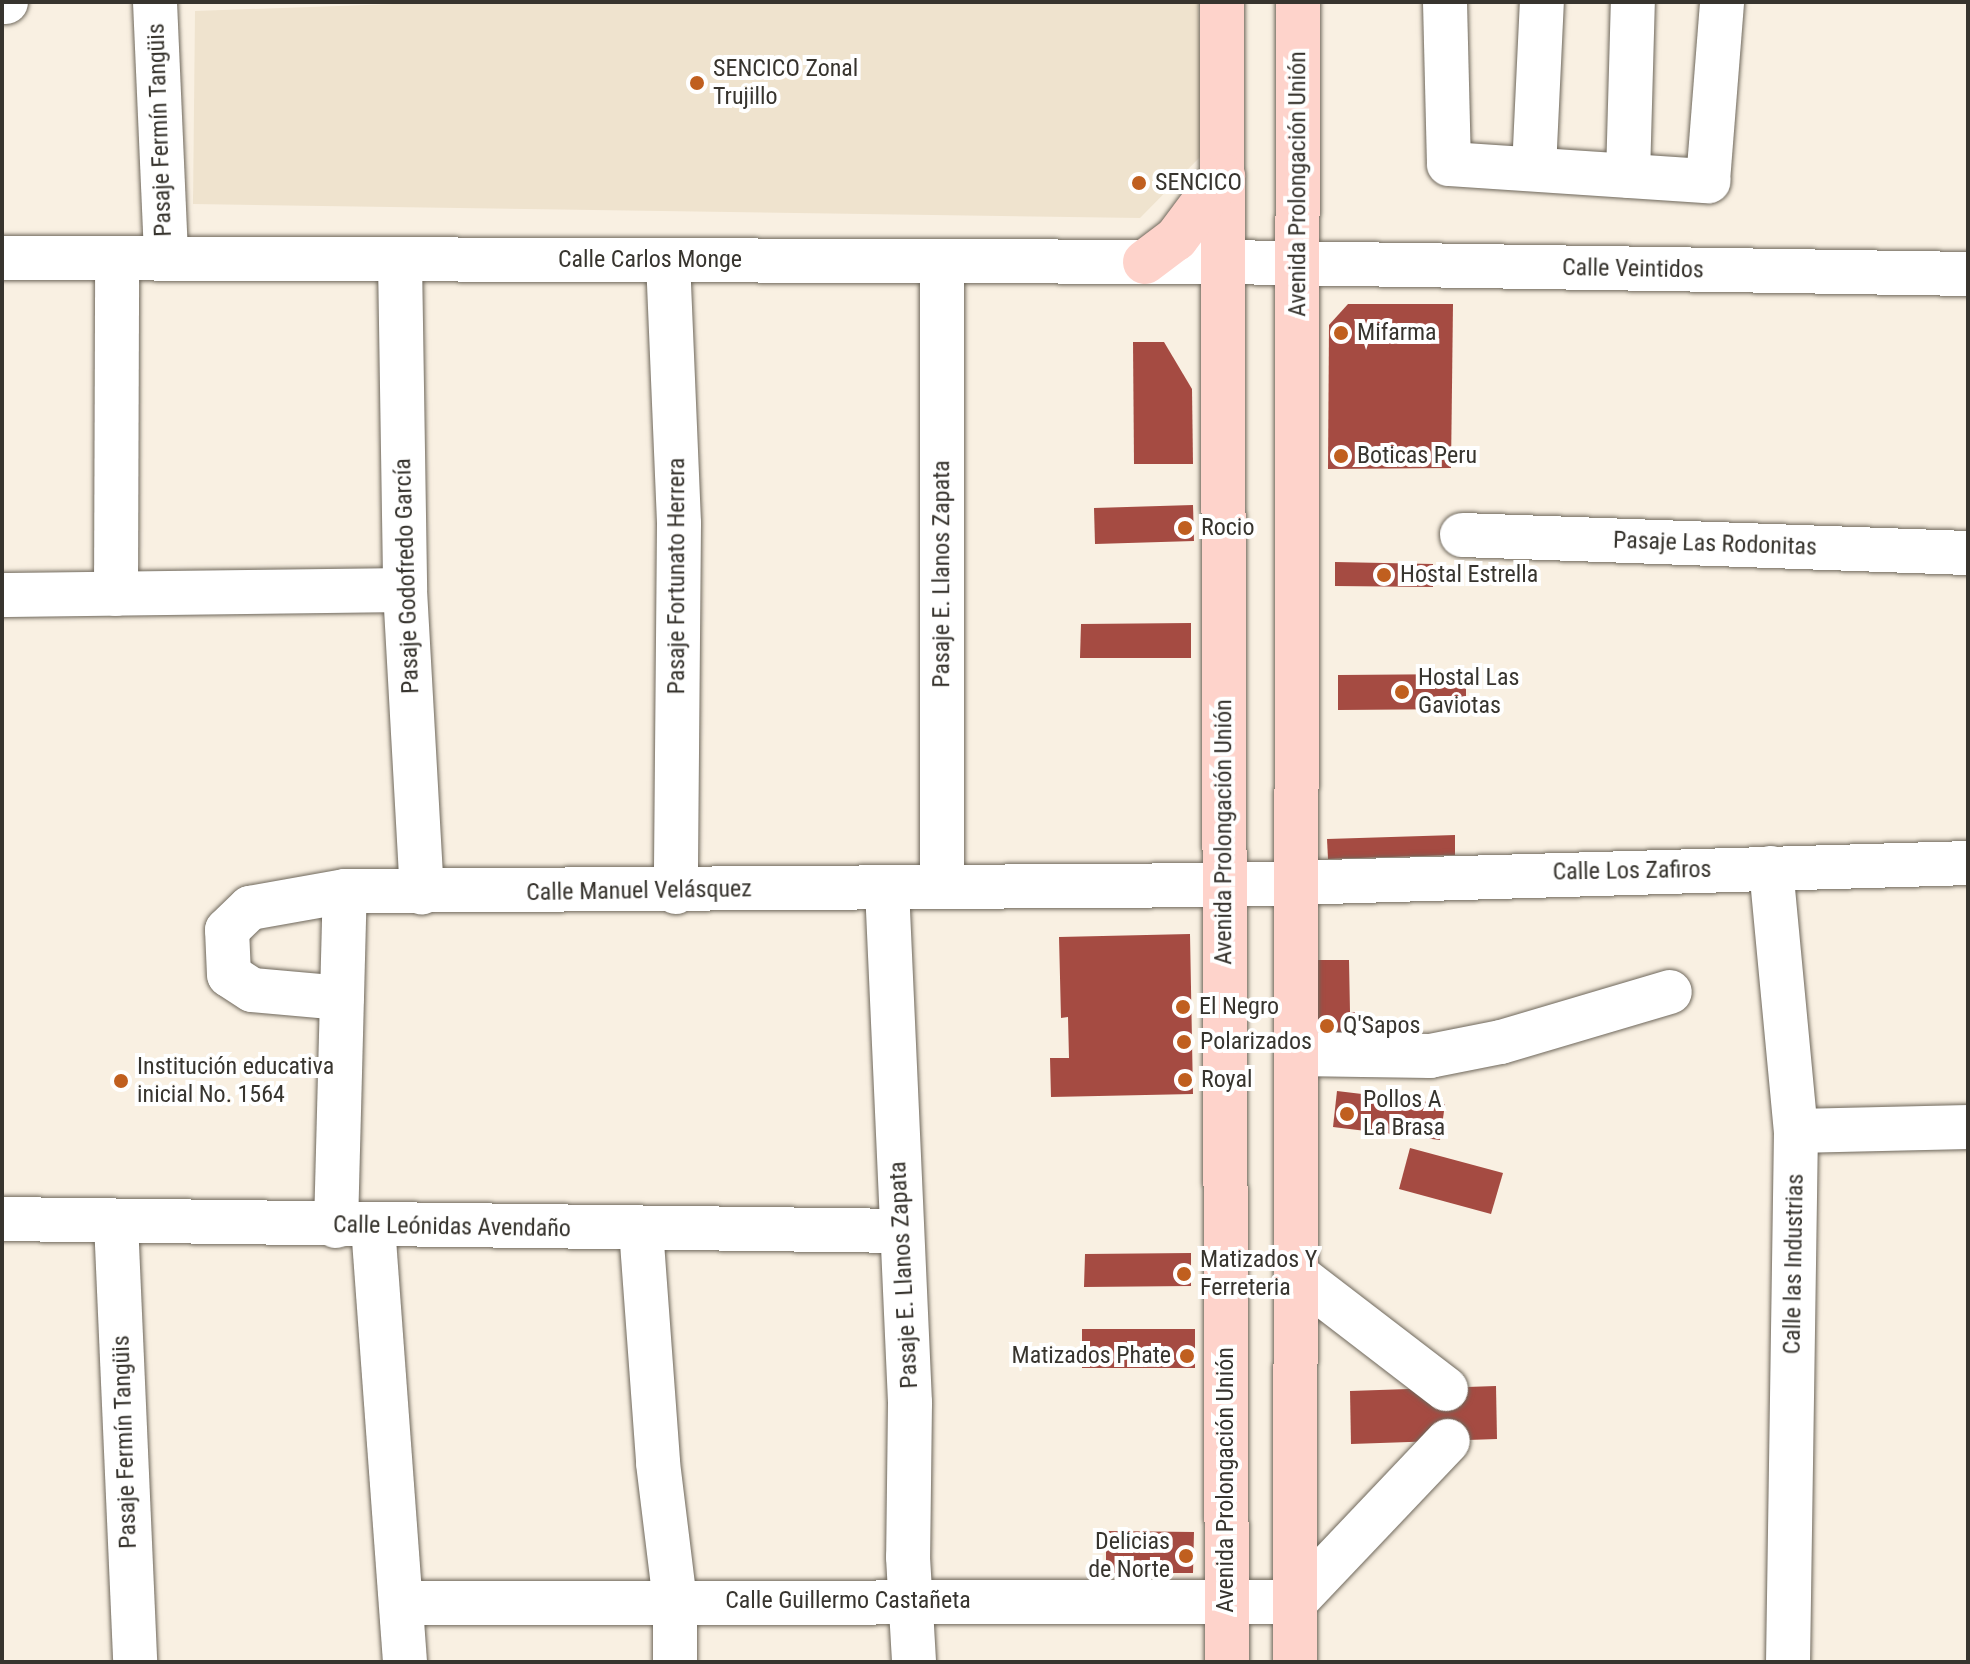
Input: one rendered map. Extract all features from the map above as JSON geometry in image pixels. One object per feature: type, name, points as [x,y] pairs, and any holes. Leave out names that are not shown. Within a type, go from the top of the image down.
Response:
[{"type":"main road","name":"Avenida Prolongación Unión","points":[[1222,2],[1227,1662]]},
{"type":"main road","name":"Avenida Prolongación Unión","points":[[1295,1662],[1298,2]]},
{"type":"main road","points":[[1145,262],[1176,239],[1223,176]]},
{"type":"street","name":"Pasaje Fermín Tangüis","points":[[155,2],[166,258]]},
{"type":"street","points":[[1445,2],[1449,164],[1708,181],[1722,2]]},
{"type":"street","points":[[1534,169],[1542,2]]},
{"type":"street","points":[[1628,176],[1633,2]]},
{"type":"street","name":"Calle Carlos Monge","points":[[2,258],[1297,264]]},
{"type":"street","points":[[116,594],[117,258]]},
{"type":"street","name":"Pasaje Godofredo García","points":[[400,260],[405,590],[422,893]]},
{"type":"street","name":"Pasaje Fortunato Herrera","points":[[668,260],[679,524],[676,892]]},
{"type":"street","name":"Pasaje E. Llanos Zapata","points":[[942,261],[942,887]]},
{"type":"street","name":"Calle Veintidos","points":[[1297,264],[1968,274]]},
{"type":"street","name":"Pasaje Las Rodonitas","points":[[1462,535],[1968,553]]},
{"type":"street","points":[[2,595],[405,590]]},
{"type":"street","name":"Calle Los Zafiros","points":[[1224,885],[1296,879],[1968,863]]},
{"type":"street","name":"Calle las Industrias","points":[[1771,868],[1796,1131],[1788,1662]]},
{"type":"street","name":"Calle Manuel Velásquez","points":[[342,998],[252,990],[229,975],[227,930],[250,908],[345,891],[676,892],[1224,885]]},
{"type":"street","name":"Pasaje E. Llanos Zapata","points":[[887,888],[910,1403],[910,1600],[914,1662]]},
{"type":"street","points":[[345,891],[342,998],[355,1226],[402,1603],[405,1662]]},
{"type":"street","points":[[1296,1054],[1430,1056],[1501,1042],[1670,992]]},
{"type":"street","points":[[1796,1131],[1968,1127]]},
{"type":"street","name":"Calle Leónidas Avendaño","points":[[2,1219],[902,1231]]},
{"type":"street","name":"Pasaje Fermín Tangüis","points":[[116,1222],[135,1662]]},
{"type":"street","points":[[641,1229],[658,1463],[675,1602],[675,1662]]},
{"type":"street","points":[[1296,1274],[1446,1389]]},
{"type":"street","points":[[1295,1602],[1448,1441]]},
{"type":"street","name":"Calle Guillermo Castañeta","points":[[402,1603],[910,1600],[1295,1602]]},
{"type":"shaded area","name":"SENCICO Zonal Trujillo","points":[[450,2],[1198,2],[1203,154],[1140,218],[193,204],[195,11]]},
{"type":"building","points":[[1348,304],[1453,304],[1451,468],[1328,469],[1329,325]]},
{"type":"building","points":[[1133,342],[1164,342],[1192,389],[1193,464],[1134,464]]},
{"type":"building","points":[[1193,505],[1194,541],[1095,544],[1094,508]]},
{"type":"building","name":"Hostal Estrella","points":[[1335,562],[1433,564],[1433,587],[1335,586]]},
{"type":"building","points":[[1191,623],[1191,658],[1080,658],[1081,624]]},
{"type":"building","name":"Hostal Las Gaviotas","points":[[1466,674],[1466,709],[1338,710],[1338,675]]},
{"type":"building","points":[[1455,835],[1455,855],[1328,859],[1327,839]]},
{"type":"building","points":[[1190,934],[1193,1094],[1051,1097],[1050,1058],[1069,1058],[1068,1017],[1061,1018],[1059,937]]},
{"type":"building","points":[[1314,960],[1349,960],[1350,1012],[1359,1012],[1358,1032],[1315,1032]]},
{"type":"building","points":[[1337,1091],[1445,1104],[1440,1140],[1333,1127]]},
{"type":"building","points":[[1410,1148],[1503,1173],[1491,1214],[1399,1189]]},
{"type":"building","points":[[1191,1253],[1191,1286],[1084,1287],[1085,1254]]},
{"type":"building","points":[[1082,1329],[1195,1329],[1195,1368],[1082,1368]]},
{"type":"building","points":[[1496,1386],[1497,1439],[1351,1444],[1350,1391]]},
{"type":"building","points":[[1106,1531],[1194,1532],[1193,1573],[1106,1573]]},
{"type":"place","name":"SENCICO Zonal Trujillo","points":[[697,83]]},
{"type":"place","name":"SENCICO","points":[[1139,183]]},
{"type":"place","name":"Mifarma","points":[[1341,333]]},
{"type":"place","name":"Boticas Peru","points":[[1341,456]]},
{"type":"place","name":"Rocio","points":[[1185,528]]},
{"type":"place","name":"Hostal Estrella","points":[[1384,575]]},
{"type":"place","name":"Hostal Las Gaviotas","points":[[1402,692]]},
{"type":"place","name":"El Negro","points":[[1183,1007]]},
{"type":"place","name":"Q'Sapos","points":[[1327,1026]]},
{"type":"place","name":"Polarizados","points":[[1184,1042]]},
{"type":"place","name":"Royal","points":[[1185,1080]]},
{"type":"place","name":"Institución educativa inicial No. 1564","points":[[121,1081]]},
{"type":"place","name":"Pollos A La Brasa","points":[[1347,1114]]},
{"type":"place","name":"Matizados Y Ferreteria","points":[[1184,1274]]},
{"type":"place","name":"Matizados Phate","points":[[1187,1356]]},
{"type":"place","name":"Delicias de Norte","points":[[1186,1556]]}]
